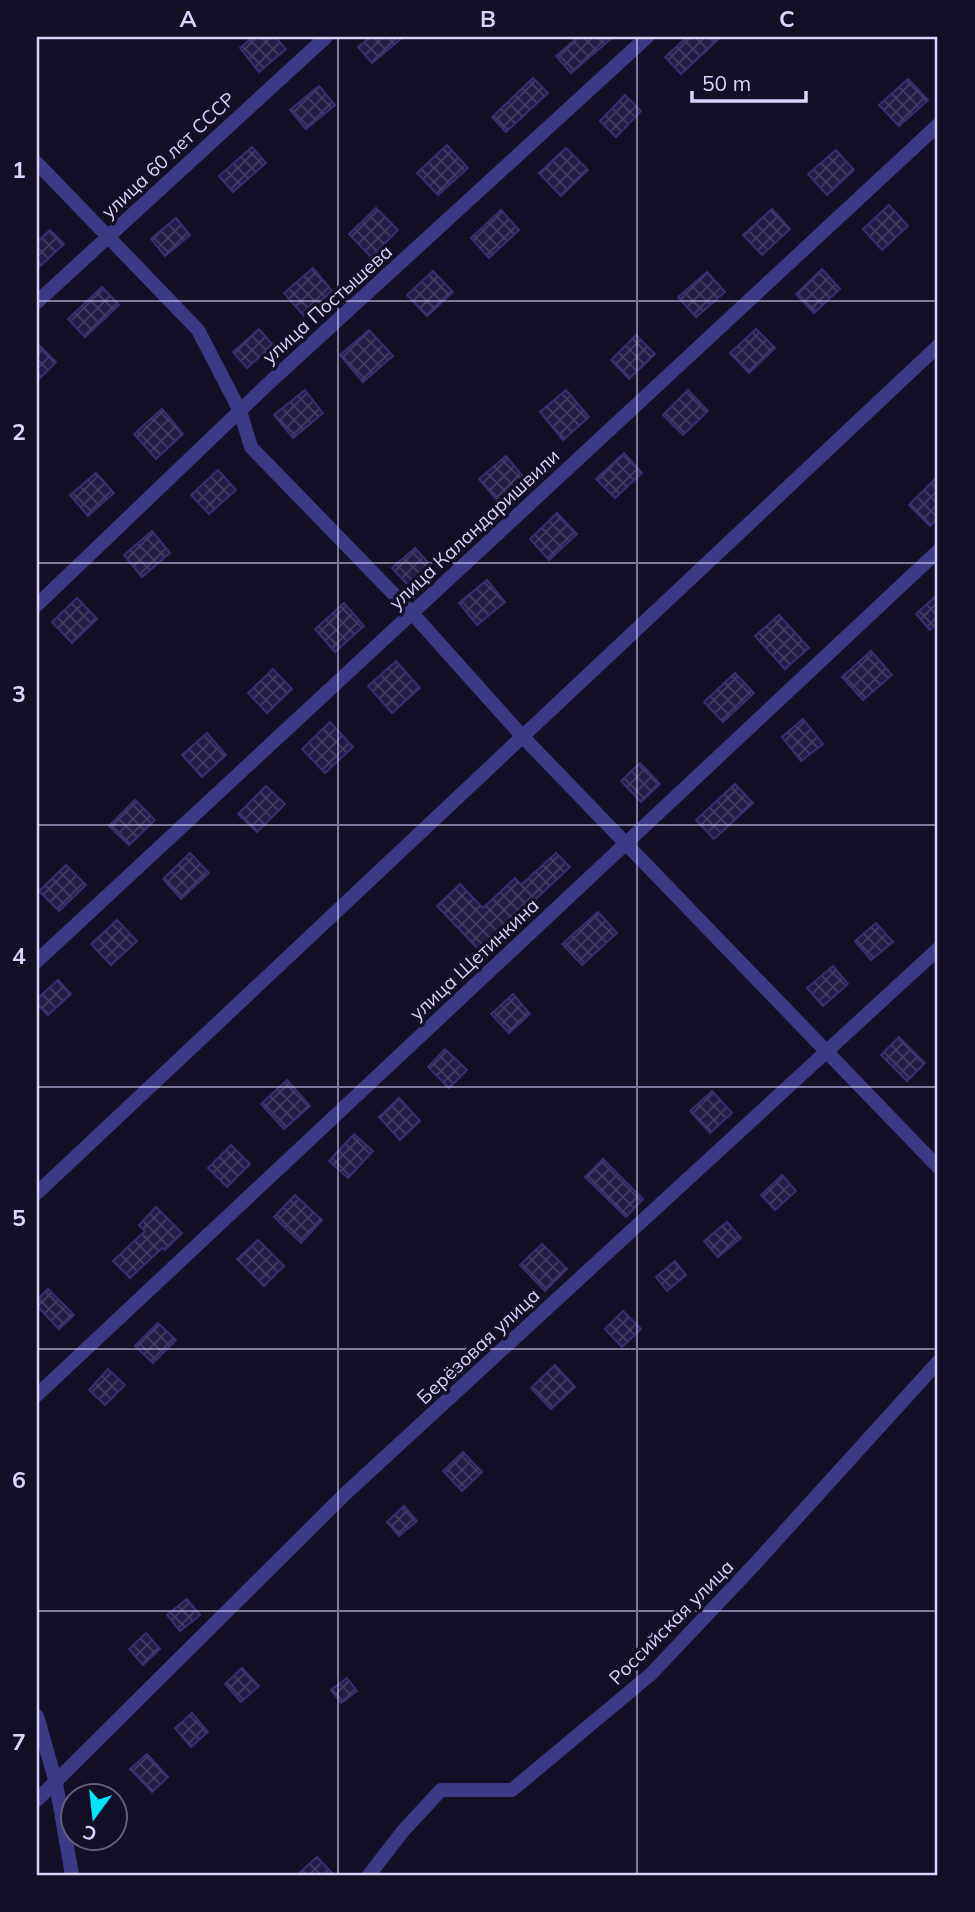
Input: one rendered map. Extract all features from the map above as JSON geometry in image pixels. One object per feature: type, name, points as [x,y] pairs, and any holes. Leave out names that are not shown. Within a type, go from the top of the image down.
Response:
[{"type":"street","name":"улица 60 лет СССР","points":[[37,302],[326,37]]},
{"type":"street","name":"улица Постышева","points":[[37,605],[240,411],[647,37]]},
{"type":"street","name":"улица Каландаришвили","points":[[37,961],[938,125]]},
{"type":"street","points":[[37,163],[198,330],[240,411],[251,447],[412,613],[523,737],[938,1167]]},
{"type":"street","points":[[37,1193],[938,346]]},
{"type":"street","name":"улица Щетинкина","points":[[37,1395],[938,551]]},
{"type":"street","name":"Берёзовая улица","points":[[37,1800],[345,1494],[938,949]]},
{"type":"street","name":"Российская улица","points":[[369,1875],[403,1831],[440,1790],[512,1790],[651,1674],[938,1362]]},
{"type":"street","points":[[37,1716],[55,1783],[72,1875]]},
{"type":"building","points":[[253,37],[275,37],[286,49],[259,72],[240,48]]},
{"type":"building","points":[[371,37],[403,37],[372,63],[358,47]]},
{"type":"building","points":[[578,37],[613,37],[571,73],[556,56]]},
{"type":"building","points":[[687,37],[721,37],[681,74],[665,57]]},
{"type":"building","points":[[533,78],[548,93],[506,132],[492,117]]},
{"type":"building","points":[[908,79],[928,100],[899,126],[879,105]]},
{"type":"building","points":[[319,86],[335,105],[306,129],[290,110]]},
{"type":"building","points":[[625,95],[641,111],[616,137],[600,121]]},
{"type":"building","points":[[447,145],[468,168],[438,195],[417,173]]},
{"type":"building","points":[[252,147],[266,163],[233,192],[219,176]]},
{"type":"building","points":[[566,148],[588,170],[561,196],[539,173]]},
{"type":"building","points":[[836,150],[854,170],[827,195],[808,174]]},
{"type":"building","points":[[889,205],[908,226],[882,250],[863,229]]},
{"type":"building","points":[[376,208],[398,230],[371,257],[349,234]]},
{"type":"building","points":[[772,209],[790,229],[762,255],[743,235]]},
{"type":"building","points":[[501,210],[519,230],[489,258],[471,238]]},
{"type":"building","points":[[176,218],[190,235],[165,256],[151,239]]},
{"type":"building","points":[[50,230],[64,244],[37,269],[37,242]]},
{"type":"building","points":[[313,268],[332,291],[304,316],[284,293]]},
{"type":"building","points":[[822,269],[840,289],[814,313],[796,294]]},
{"type":"building","points":[[433,271],[453,292],[427,316],[407,295]]},
{"type":"building","points":[[707,272],[725,292],[696,317],[678,297]]},
{"type":"building","points":[[102,287],[119,305],[85,337],[68,319]]},
{"type":"building","points":[[259,329],[273,345],[247,368],[233,352]]},
{"type":"building","points":[[756,329],[775,348],[749,373],[730,353]]},
{"type":"building","points":[[369,330],[393,356],[363,382],[340,355]]},
{"type":"building","points":[[636,335],[655,354],[629,379],[611,360]]},
{"type":"building","points":[[37,343],[56,362],[37,381]]},
{"type":"building","points":[[305,390],[323,413],[293,438],[274,415]]},
{"type":"building","points":[[566,390],[589,417],[563,440],[540,412]]},
{"type":"building","points":[[688,390],[708,411],[683,435],[663,415]]},
{"type":"building","points":[[162,409],[183,434],[156,459],[134,434]]},
{"type":"building","points":[[624,453],[642,473],[615,498],[596,479]]},
{"type":"building","points":[[506,456],[525,479],[498,501],[479,479]]},
{"type":"building","points":[[218,470],[236,490],[209,514],[191,495]]},
{"type":"building","points":[[96,473],[114,493],[88,516],[70,495]]},
{"type":"building","points":[[938,476],[938,518],[930,526],[909,505]]},
{"type":"building","points":[[557,513],[577,534],[549,560],[530,539]]},
{"type":"building","points":[[152,531],[170,553],[142,577],[124,555]]},
{"type":"building","points":[[415,548],[431,566],[409,586],[392,568]]},
{"type":"building","points":[[487,580],[505,602],[477,625],[459,603]]},
{"type":"building","points":[[938,594],[938,623],[930,630],[916,614]]},
{"type":"building","points":[[77,598],[97,619],[72,643],[52,622]]},
{"type":"building","points":[[344,603],[364,626],[335,652],[315,629]]},
{"type":"building","points":[[779,615],[809,648],[785,669],[755,636]]},
{"type":"building","points":[[871,651],[892,675],[863,700],[842,677]]},
{"type":"building","points":[[396,661],[420,688],[392,713],[368,686]]},
{"type":"building","points":[[273,669],[292,689],[267,713],[248,693]]},
{"type":"building","points":[[735,673],[754,693],[723,722],[704,702]]},
{"type":"building","points":[[803,719],[823,744],[801,761],[782,737]]},
{"type":"building","points":[[330,722],[353,747],[325,773],[302,749]]},
{"type":"building","points":[[207,733],[226,755],[202,777],[182,755]]},
{"type":"building","points":[[640,763],[660,784],[641,802],[621,781]]},
{"type":"building","points":[[735,784],[753,803],[714,839],[696,820]]},
{"type":"building","points":[[266,786],[285,804],[257,832],[238,814]]},
{"type":"building","points":[[135,800],[155,820],[129,845],[109,826]]},
{"type":"building","points":[[190,853],[209,873],[181,899],[163,879]]},
{"type":"building","points":[[556,853],[570,867],[504,929],[506,932],[483,954],[437,906],[460,884],[483,908],[515,878],[521,885]]},
{"type":"building","points":[[66,865],[86,885],[59,911],[39,891]]},
{"type":"building","points":[[598,912],[617,933],[582,965],[562,944]]},
{"type":"building","points":[[117,920],[137,941],[111,965],[91,944]]},
{"type":"building","points":[[876,923],[893,942],[871,960],[855,941]]},
{"type":"building","points":[[833,966],[848,984],[823,1006],[807,988]]},
{"type":"building","points":[[58,980],[71,994],[48,1015],[37,1004],[37,999]]},
{"type":"building","points":[[513,994],[530,1014],[509,1033],[491,1014]]},
{"type":"building","points":[[899,1037],[925,1063],[907,1081],[881,1055]]},
{"type":"building","points":[[445,1049],[467,1070],[449,1088],[428,1067]]},
{"type":"building","points":[[287,1080],[310,1106],[284,1129],[261,1104]]},
{"type":"building","points":[[712,1091],[732,1113],[710,1133],[690,1111]]},
{"type":"building","points":[[399,1098],[420,1121],[400,1140],[379,1117]]},
{"type":"building","points":[[354,1134],[373,1151],[348,1178],[329,1161]]},
{"type":"building","points":[[231,1145],[250,1164],[227,1187],[208,1168]]},
{"type":"building","points":[[603,1159],[643,1199],[626,1217],[585,1177]]},
{"type":"building","points":[[782,1175],[796,1191],[775,1210],[761,1195]]},
{"type":"building","points":[[295,1195],[322,1220],[301,1243],[274,1217]]},
{"type":"building","points":[[156,1207],[182,1233],[130,1278],[113,1261],[145,1231],[139,1225]]},
{"type":"building","points":[[727,1222],[741,1238],[718,1257],[704,1241]]},
{"type":"building","points":[[258,1240],[284,1266],[264,1286],[237,1259]]},
{"type":"building","points":[[542,1244],[567,1269],[545,1291],[520,1265]]},
{"type":"building","points":[[675,1261],[686,1275],[667,1291],[656,1277]]},
{"type":"building","points":[[48,1289],[74,1315],[59,1329],[37,1306],[37,1300]]},
{"type":"building","points":[[623,1311],[641,1329],[622,1347],[605,1329]]},
{"type":"building","points":[[158,1323],[176,1340],[153,1363],[135,1346]]},
{"type":"building","points":[[555,1365],[575,1387],[551,1409],[531,1388]]},
{"type":"building","points":[[108,1369],[125,1385],[105,1405],[89,1390]]},
{"type":"building","points":[[463,1452],[482,1472],[462,1491],[443,1471]]},
{"type":"building","points":[[404,1506],[417,1521],[399,1536],[387,1522]]},
{"type":"building","points":[[187,1599],[200,1615],[180,1631],[167,1615]]},
{"type":"building","points":[[146,1633],[160,1649],[143,1665],[129,1649]]},
{"type":"building","points":[[242,1668],[259,1686],[241,1702],[225,1684]]},
{"type":"building","points":[[347,1678],[357,1691],[341,1703],[331,1690]]},
{"type":"building","points":[[192,1713],[208,1732],[191,1747],[175,1728]]},
{"type":"building","points":[[147,1754],[168,1777],[152,1792],[130,1769]]},
{"type":"building","points":[[317,1857],[334,1875],[297,1875]]}]
